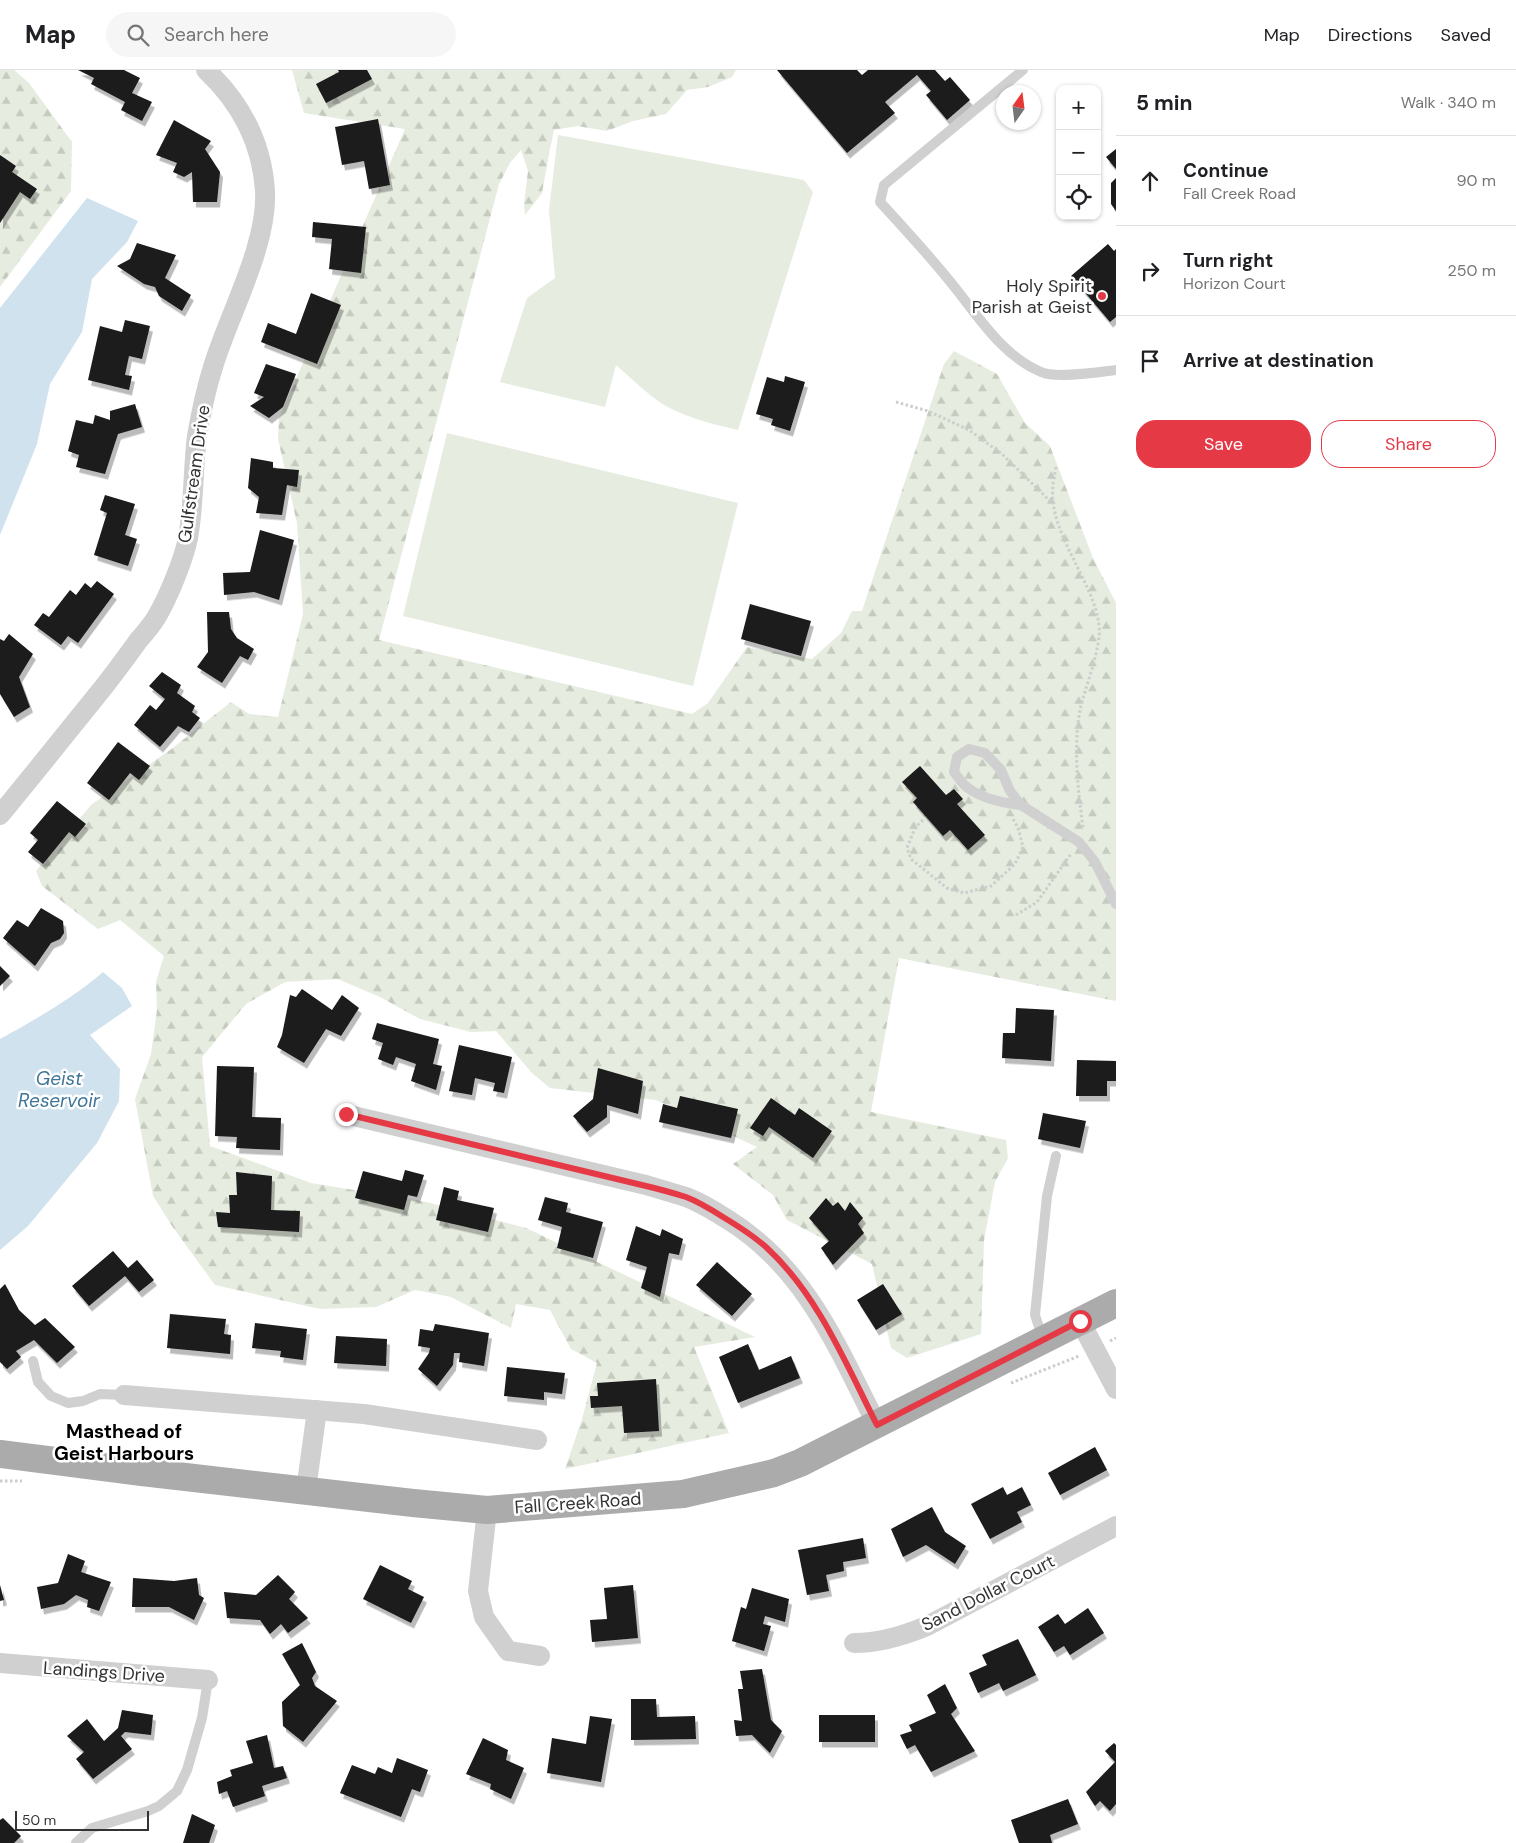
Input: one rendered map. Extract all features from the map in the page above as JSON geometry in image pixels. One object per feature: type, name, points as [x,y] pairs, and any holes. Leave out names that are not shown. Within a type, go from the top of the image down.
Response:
[{"type":"main road","name":"Fall Creek Road","points":[[0,1454],[142,1472],[487,1510],[683,1494],[774,1473],[800,1463],[1116,1302]]},
{"type":"street","name":"Gulfstream Drive","points":[[0,815],[111,678],[156,618],[175,577],[189,534],[197,437],[204,399],[223,336],[255,252],[262,223],[265,194],[262,163],[250,129],[223,86],[206,70]]},
{"type":"street","points":[[346,1114],[646,1186],[688,1198],[714,1211],[767,1248],[790,1273],[810,1300],[829,1331],[877,1425]]},
{"type":"street","points":[[1080,1321],[1116,1389]]},
{"type":"street","points":[[124,1395],[364,1414],[537,1440]]},
{"type":"street","points":[[306,1490],[318,1410]]},
{"type":"street","points":[[487,1510],[478,1591],[484,1617],[508,1651],[540,1656]]},
{"type":"street","name":"Sand Dollar Court","points":[[854,1643],[871,1643],[902,1636],[916,1630],[1116,1526]]},
{"type":"street","name":"Landings Drive","points":[[0,1664],[208,1680]]},
{"type":"lane","points":[[1023,70],[884,186],[880,202],[926,253],[1002,345],[1020,361],[1042,373],[1073,375],[1116,370]]},
{"type":"lane","points":[[1022,805],[990,799],[967,787],[954,772],[957,757],[969,749],[985,753],[1001,770],[1010,791],[1022,805],[1079,842],[1095,862],[1116,904]]},
{"type":"lane","points":[[1044,1340],[1035,1315],[1047,1196],[1056,1156]]},
{"type":"lane","points":[[33,1361],[38,1382],[51,1396],[68,1403],[82,1401],[100,1394],[124,1395]]},
{"type":"lane","points":[[76,1843],[92,1828],[153,1808],[169,1799],[177,1791],[187,1770],[202,1718],[208,1680]]},
{"type":"path","points":[[896,402],[928,411],[969,430],[1002,454],[1054,505]]},
{"type":"path","points":[[1016,915],[1037,902],[1079,842],[1082,828],[1077,784],[1077,742],[1080,712],[1100,638],[1094,602],[1061,532],[1054,505],[1052,487],[1056,468]]},
{"type":"path","points":[[922,820],[915,828],[907,848],[911,860],[947,888],[964,893],[991,886],[1016,864],[1023,847],[1018,828],[1004,803]]},
{"type":"path","points":[[1007,1385],[1095,1350],[1116,1338]]},
{"type":"path","points":[[0,1481],[30,1482]]},
{"type":"green space","points":[[0,70],[14,70],[29,83],[72,142],[71,191],[0,287]]},
{"type":"green space","points":[[292,70],[736,70],[732,77],[708,87],[687,90],[666,114],[633,121],[607,131],[577,126],[554,130],[542,193],[525,215],[524,204],[528,171],[521,150],[510,163],[499,184],[379,640],[692,714],[708,703],[747,647],[812,659],[841,633],[852,611],[862,611],[944,364],[954,351],[997,374],[1025,423],[1050,446],[1093,558],[1116,603],[1116,1001],[899,958],[871,1112],[1006,1140],[1008,1158],[995,1182],[984,1240],[981,1334],[907,1358],[891,1348],[872,1264],[787,1220],[773,1195],[733,1164],[757,1147],[656,1100],[550,1088],[532,1073],[496,1031],[471,1032],[420,1019],[380,997],[338,979],[285,982],[246,1004],[202,1057],[210,1146],[311,1183],[426,1202],[526,1228],[755,1337],[694,1347],[729,1433],[565,1469],[582,1419],[597,1363],[571,1349],[550,1310],[516,1304],[511,1328],[451,1297],[415,1290],[376,1307],[320,1309],[215,1285],[172,1226],[153,1196],[135,1099],[151,1054],[157,1010],[156,982],[164,956],[120,920],[98,929],[42,886],[36,871],[91,805],[170,750],[231,702],[249,714],[278,717],[303,614],[297,523],[278,439],[279,418],[405,129],[304,113]]},
{"type":"green space","points":[[558,135],[804,180],[813,192],[738,430],[710,423],[673,410],[645,391],[616,365],[605,407],[500,382],[527,298],[555,278],[549,210]]},
{"type":"green space","points":[[447,433],[738,503],[693,686],[403,616]]},
{"type":"water","points":[[87,198],[138,221],[127,242],[92,279],[82,332],[50,384],[37,444],[0,535],[0,308]]},
{"type":"water","name":"Geist Reservoir","points":[[103,972],[122,988],[132,1006],[90,1035],[120,1069],[119,1101],[97,1143],[28,1226],[0,1250],[0,1039],[66,1000]]},
{"type":"building","points":[[78,70],[124,70],[140,78],[132,93],[152,102],[142,121],[121,110],[125,102],[91,84],[94,78]]},
{"type":"building","points":[[338,70],[367,70],[372,79],[326,103],[316,84],[339,72]]},
{"type":"building","points":[[777,70],[857,70],[862,75],[868,70],[935,70],[945,81],[950,77],[970,100],[947,120],[926,95],[931,91],[917,75],[885,102],[895,113],[847,153]]},
{"type":"building","points":[[378,119],[390,185],[369,189],[364,161],[342,165],[335,127]]},
{"type":"building","points":[[174,120],[211,141],[205,149],[220,172],[217,202],[193,202],[192,172],[184,177],[173,172],[177,163],[156,155]]},
{"type":"building","points":[[1116,149],[1116,169],[1106,157]]},
{"type":"building","points":[[0,155],[16,166],[12,172],[37,189],[30,199],[20,192],[0,223]]},
{"type":"building","points":[[1116,178],[1116,211],[1111,204],[1111,183]]},
{"type":"building","points":[[313,222],[366,227],[361,273],[329,269],[332,239],[312,237]]},
{"type":"building","points":[[137,243],[176,255],[165,278],[191,295],[182,311],[159,296],[155,287],[144,284],[117,266],[130,259]]},
{"type":"building","name":"Holy Spirit Parish at Geist","points":[[1108,244],[1114,251],[1116,249],[1116,317],[1110,322],[1071,276]]},
{"type":"building","points":[[311,293],[341,305],[317,364],[261,342],[268,323],[296,334]]},
{"type":"building","points":[[125,320],[150,326],[142,359],[129,356],[125,375],[132,376],[129,390],[88,380],[100,326],[122,332]]},
{"type":"building","points":[[266,364],[296,374],[283,407],[269,418],[250,406],[264,397],[254,393]]},
{"type":"building","points":[[785,376],[805,382],[790,431],[771,425],[773,419],[756,414],[767,377],[784,382]]},
{"type":"building","points":[[135,404],[142,427],[118,434],[105,474],[76,467],[79,455],[68,451],[76,420],[93,424],[95,415],[110,420],[110,411]]},
{"type":"building","points":[[251,458],[273,462],[273,468],[299,470],[297,487],[287,485],[282,515],[256,513],[259,497],[248,488]]},
{"type":"building","points":[[105,495],[135,504],[125,535],[137,539],[128,566],[94,555],[107,513],[100,510]]},
{"type":"building","points":[[260,530],[294,540],[279,600],[254,592],[224,595],[223,573],[250,572]]},
{"type":"building","points":[[97,581],[114,594],[78,643],[68,636],[61,645],[34,625],[43,613],[49,617],[70,590],[76,595],[85,583],[91,588]]},
{"type":"building","points":[[750,604],[811,621],[801,656],[741,639]]},
{"type":"building","points":[[207,612],[229,612],[231,629],[237,638],[254,649],[248,660],[240,656],[222,683],[197,667],[208,652]]},
{"type":"building","points":[[9,634],[33,654],[19,677],[30,707],[14,717],[0,694],[0,639],[4,641]]},
{"type":"building","points":[[162,672],[181,685],[177,693],[195,706],[192,712],[200,718],[189,732],[178,726],[160,747],[134,725],[150,705],[156,710],[165,699],[149,686]]},
{"type":"building","points":[[118,742],[150,766],[139,780],[130,773],[109,800],[87,783]]},
{"type":"building","points":[[920,766],[946,795],[954,789],[963,799],[957,804],[985,835],[968,850],[950,830],[943,836],[913,802],[917,798],[902,782]]},
{"type":"building","points":[[57,801],[86,824],[75,837],[69,832],[43,864],[28,852],[38,840],[30,833]]},
{"type":"building","points":[[41,908],[63,921],[64,933],[60,939],[51,943],[35,966],[3,938],[17,920],[28,927]]},
{"type":"building","points":[[0,966],[10,976],[0,986]]},
{"type":"building","points":[[302,989],[332,1010],[342,995],[359,1008],[341,1036],[326,1029],[304,1063],[277,1047],[282,1035],[290,995],[296,997]]},
{"type":"building","points":[[1016,1008],[1054,1010],[1051,1061],[1002,1058],[1003,1033],[1015,1033]]},
{"type":"building","points":[[377,1023],[439,1039],[433,1064],[442,1066],[436,1090],[411,1081],[416,1064],[396,1057],[393,1065],[378,1059],[383,1043],[372,1039]]},
{"type":"building","points":[[459,1045],[512,1057],[504,1093],[493,1091],[495,1083],[475,1078],[472,1095],[449,1091]]},
{"type":"building","points":[[1077,1060],[1116,1061],[1116,1081],[1107,1081],[1107,1096],[1076,1096]]},
{"type":"building","points":[[217,1066],[254,1067],[252,1117],[281,1118],[280,1150],[236,1148],[237,1137],[215,1136]]},
{"type":"building","points":[[598,1068],[643,1081],[638,1114],[607,1105],[607,1117],[587,1132],[573,1116],[593,1099]]},
{"type":"building","points":[[680,1096],[738,1109],[731,1138],[659,1122],[663,1104],[677,1108]]},
{"type":"building","points":[[771,1098],[795,1115],[799,1108],[832,1131],[813,1158],[769,1127],[763,1136],[750,1128]]},
{"type":"building","points":[[1043,1113],[1086,1121],[1080,1148],[1038,1139]]},
{"type":"building","points":[[405,1170],[424,1175],[417,1197],[408,1195],[404,1210],[355,1198],[363,1171],[402,1181]]},
{"type":"building","points":[[236,1172],[272,1176],[271,1210],[300,1211],[299,1232],[218,1227],[216,1212],[230,1213],[229,1195],[237,1195]]},
{"type":"building","points":[[444,1187],[459,1191],[457,1200],[494,1208],[488,1232],[436,1220]]},
{"type":"building","points":[[545,1197],[568,1203],[566,1212],[603,1222],[593,1258],[557,1248],[562,1227],[538,1220]]},
{"type":"building","points":[[826,1198],[833,1206],[838,1202],[845,1211],[850,1202],[863,1218],[858,1224],[864,1233],[833,1265],[821,1248],[829,1241],[809,1218]]},
{"type":"building","points":[[636,1226],[660,1236],[662,1229],[683,1239],[679,1255],[669,1253],[660,1297],[641,1288],[647,1267],[626,1260]]},
{"type":"building","points":[[113,1251],[128,1268],[137,1260],[154,1280],[139,1292],[125,1276],[89,1306],[72,1286]]},
{"type":"building","points":[[717,1262],[752,1294],[732,1316],[696,1285]]},
{"type":"building","points":[[5,1284],[19,1310],[35,1325],[45,1318],[75,1347],[57,1363],[34,1340],[16,1351],[21,1357],[7,1369],[0,1362],[0,1289]]},
{"type":"building","points":[[883,1284],[902,1314],[876,1330],[857,1300]]},
{"type":"building","points":[[170,1314],[226,1319],[224,1334],[231,1335],[230,1354],[167,1348]]},
{"type":"building","points":[[255,1323],[307,1329],[303,1360],[280,1357],[281,1351],[252,1348]]},
{"type":"building","points":[[435,1324],[489,1333],[484,1366],[459,1362],[460,1353],[454,1353],[453,1365],[437,1386],[418,1369],[429,1353],[430,1348],[418,1346],[420,1329],[433,1331]]},
{"type":"building","points":[[336,1336],[387,1339],[386,1366],[334,1363]]},
{"type":"building","points":[[748,1344],[759,1370],[791,1356],[800,1378],[738,1403],[719,1357]]},
{"type":"building","points":[[507,1367],[565,1373],[562,1394],[544,1392],[544,1400],[504,1396]]},
{"type":"building","points":[[656,1379],[659,1431],[624,1433],[622,1406],[591,1408],[590,1396],[598,1396],[597,1383]]},
{"type":"building","points":[[1095,1447],[1107,1470],[1060,1495],[1048,1473]]},
{"type":"building","points":[[1003,1487],[1007,1495],[1022,1487],[1031,1505],[1017,1512],[1022,1522],[990,1539],[971,1504]]},
{"type":"building","points":[[932,1507],[945,1532],[966,1546],[955,1564],[926,1545],[903,1557],[891,1529]]},
{"type":"building","points":[[863,1538],[866,1558],[843,1562],[844,1571],[826,1575],[829,1591],[807,1595],[798,1550]]},
{"type":"building","points":[[68,1554],[85,1561],[81,1572],[111,1582],[99,1611],[87,1607],[88,1600],[76,1595],[64,1604],[41,1609],[37,1587],[58,1583]]},
{"type":"building","points":[[380,1565],[412,1581],[408,1589],[424,1597],[411,1623],[363,1599]]},
{"type":"building","points":[[278,1575],[295,1592],[289,1599],[308,1618],[288,1633],[281,1624],[270,1634],[260,1620],[227,1618],[224,1592],[256,1595]]},
{"type":"building","points":[[133,1578],[174,1581],[197,1578],[199,1595],[204,1598],[194,1620],[169,1607],[132,1607]]},
{"type":"building","points":[[0,1585],[4,1600],[0,1601]]},
{"type":"building","points":[[633,1585],[638,1638],[592,1642],[590,1620],[607,1619],[604,1588]]},
{"type":"building","points":[[752,1588],[789,1599],[785,1622],[765,1616],[763,1624],[771,1626],[764,1651],[732,1641],[741,1607],[746,1609]]},
{"type":"building","points":[[1088,1608],[1104,1633],[1070,1655],[1064,1646],[1054,1652],[1038,1627],[1058,1614],[1065,1624]]},
{"type":"building","points":[[1018,1639],[1036,1675],[1003,1691],[999,1683],[978,1693],[969,1673],[987,1665],[982,1655]]},
{"type":"building","points":[[302,1643],[316,1672],[312,1678],[315,1686],[337,1701],[303,1742],[283,1726],[282,1702],[300,1685],[282,1654]]},
{"type":"building","points":[[762,1669],[771,1720],[782,1731],[770,1753],[752,1735],[736,1736],[734,1720],[742,1721],[738,1689],[743,1689],[740,1671]]},
{"type":"building","points":[[945,1684],[957,1708],[951,1714],[975,1751],[931,1772],[915,1745],[907,1749],[900,1735],[912,1731],[909,1725],[936,1713],[927,1695]]},
{"type":"building","points":[[631,1699],[656,1699],[657,1717],[695,1716],[696,1739],[631,1740]]},
{"type":"building","points":[[122,1710],[153,1715],[151,1735],[125,1732],[121,1736],[132,1749],[93,1779],[76,1759],[84,1752],[67,1736],[87,1719],[104,1741],[118,1728]]},
{"type":"building","points":[[819,1715],[875,1715],[875,1742],[819,1742]]},
{"type":"building","points":[[590,1716],[612,1719],[601,1782],[547,1773],[552,1738],[586,1744]]},
{"type":"building","points":[[267,1735],[274,1768],[283,1766],[287,1778],[262,1786],[265,1796],[233,1807],[227,1791],[219,1794],[217,1782],[232,1776],[230,1770],[253,1763],[246,1741]]},
{"type":"building","points":[[483,1738],[508,1750],[506,1760],[524,1768],[511,1799],[490,1789],[491,1784],[466,1774]]},
{"type":"building","points":[[1114,1743],[1116,1745],[1116,1804],[1110,1811],[1100,1801],[1095,1806],[1086,1792],[1115,1762],[1105,1751]]},
{"type":"building","points":[[397,1758],[428,1770],[420,1792],[412,1789],[401,1817],[340,1793],[352,1765],[375,1774],[378,1767],[392,1773]]},
{"type":"building","points":[[1068,1799],[1078,1824],[1050,1835],[1052,1843],[1019,1843],[1011,1820]]},
{"type":"building","points":[[192,1814],[215,1825],[209,1843],[183,1843]]},
{"type":"building","points":[[3,1818],[21,1836],[14,1843],[0,1843],[0,1820]]},
{"type":"place","name":"Holy Spirit Parish at Geist","points":[[1102,296]]},
{"type":"district","name":"Masthead of Geist Harbours","points":[[124,1442]]},
{"type":"route","points":[[346,1114],[646,1186],[688,1198],[714,1211],[767,1248],[790,1273],[810,1300],[829,1331],[877,1425],[1080,1321]]}]
